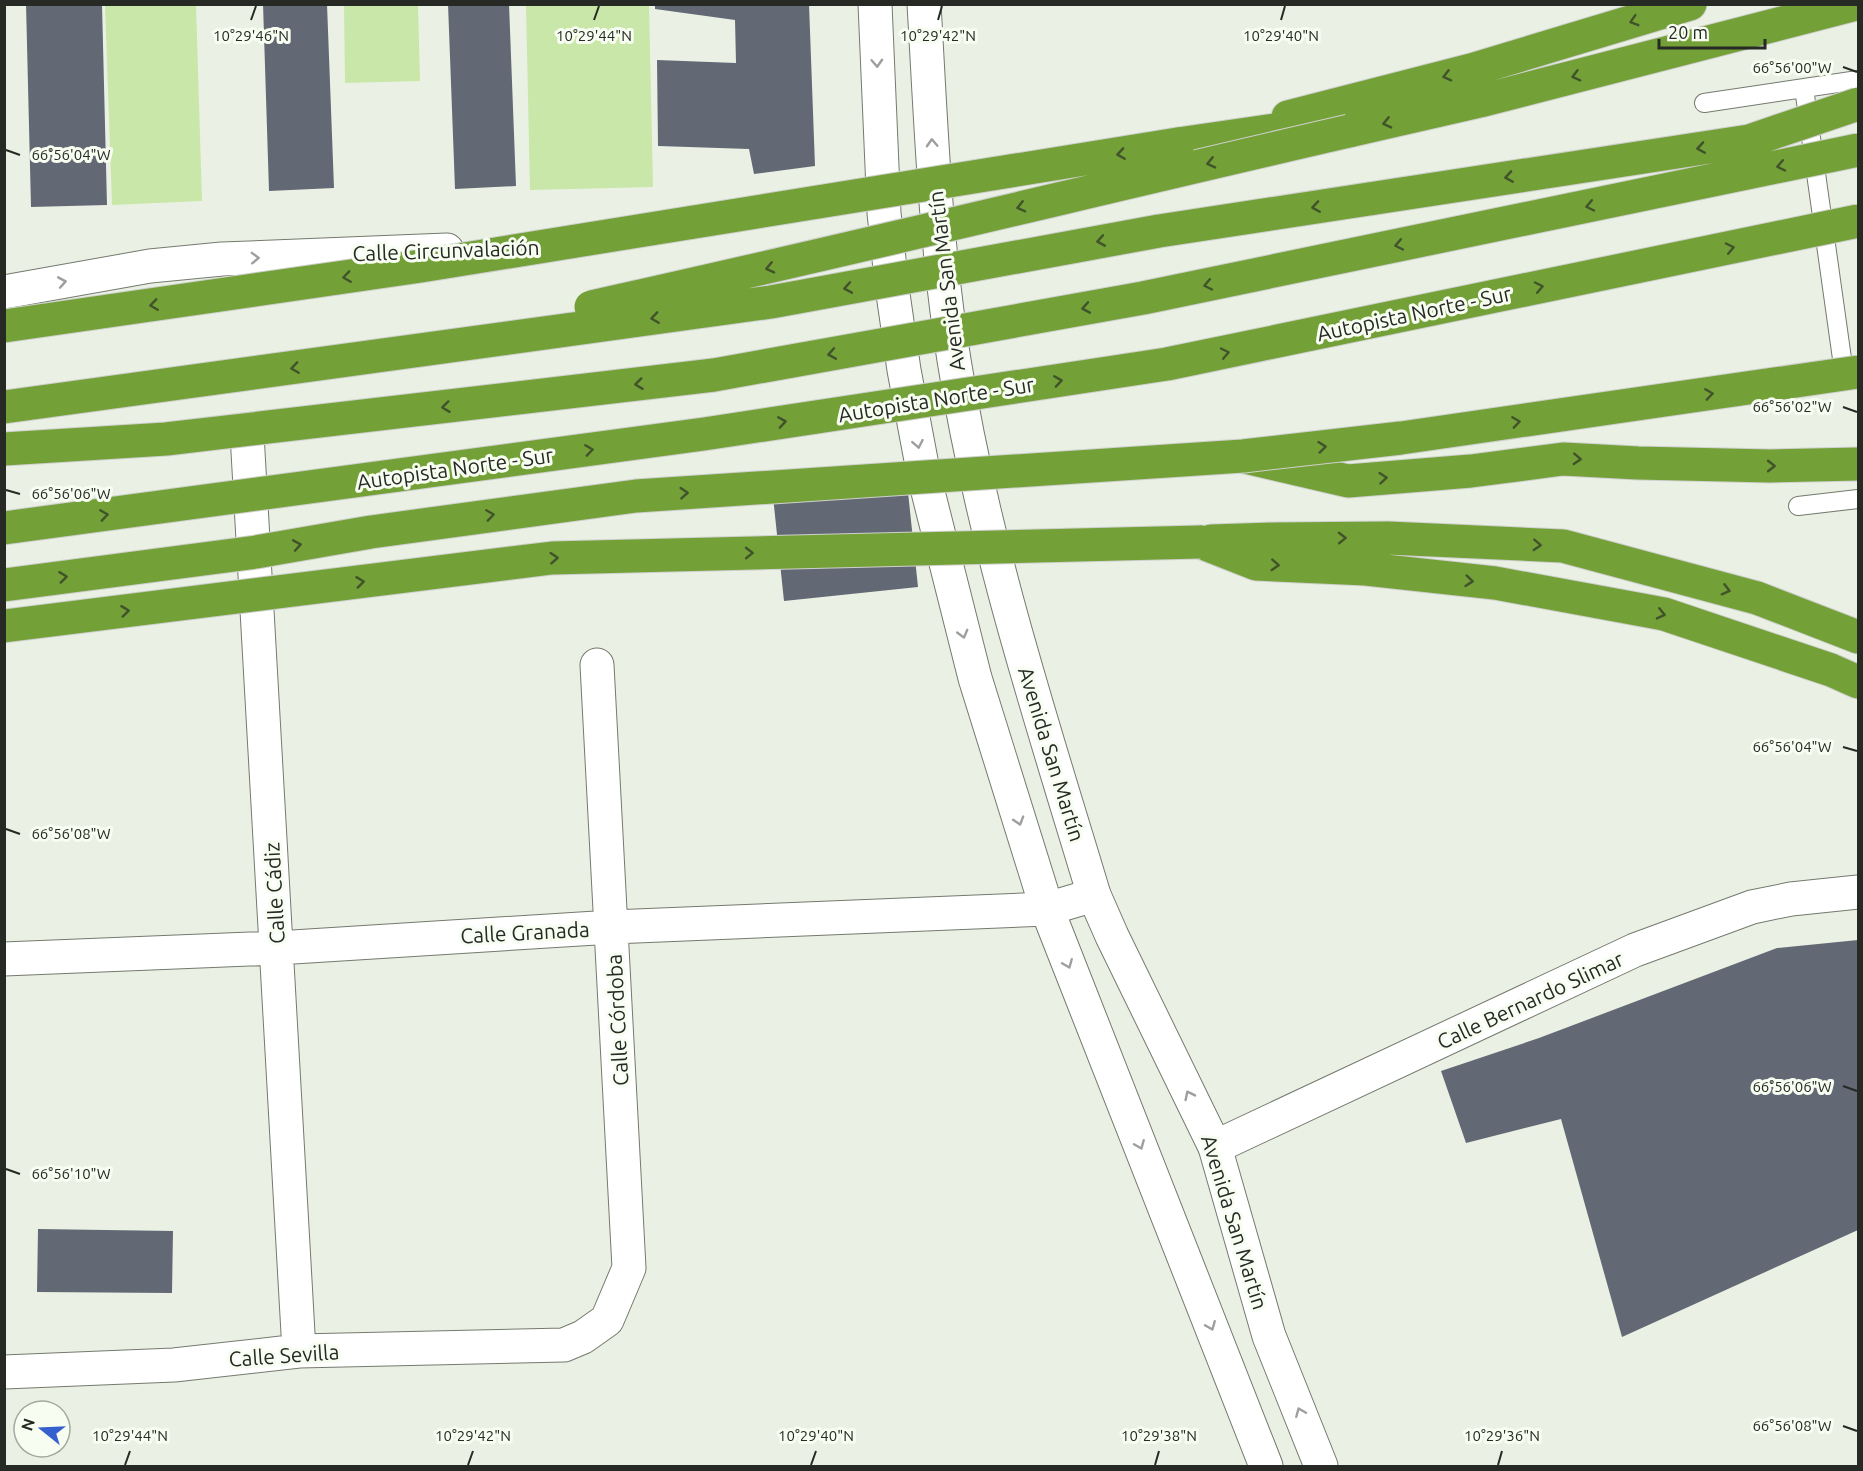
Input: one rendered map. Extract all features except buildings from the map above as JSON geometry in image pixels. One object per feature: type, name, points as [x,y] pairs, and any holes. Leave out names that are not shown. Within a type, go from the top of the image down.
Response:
[{"type":"highway","points":[[1178,144],[1471,70],[1690,4]]},
{"type":"highway","points":[[339,362],[769,268],[1480,101],[1856,4]]},
{"type":"highway","points":[[4,407],[771,302],[1159,231],[1749,141],[1858,104]]},
{"type":"highway","points":[[4,326],[433,264],[1309,125],[1349,131]]},
{"type":"highway","points":[[4,449],[166,439],[714,375],[1143,298],[1858,150]]},
{"type":"highway","name":"Autopista Norte - Sur","points":[[4,528],[704,434],[1167,364],[1858,221]]},
{"type":"highway","points":[[4,585],[256,552],[370,532],[636,496],[1243,456],[1854,382]]},
{"type":"highway","points":[[1243,456],[1348,481],[1471,471],[1563,459],[1770,466],[1858,464]]},
{"type":"highway","points":[[4,626],[552,558],[1388,538],[1563,546],[1757,598],[1858,637]]},
{"type":"highway","points":[[1200,542],[1256,564],[1366,570],[1495,584],[1664,614],[1831,670],[1858,682]]},
{"type":"street","points":[[875,4],[884,213],[892,286],[924,476],[948,578],[975,678],[1047,909],[1266,1467]]},
{"type":"street","name":"Avenida San Martín","points":[[924,4],[935,208],[942,280],[954,362],[971,454],[1024,663],[1094,895],[1215,1147],[1269,1336],[1321,1467]]},
{"type":"street","name":"Calle Circunvalación","points":[[4,292],[150,266],[212,260],[552,246],[861,202],[884,213]]},
{"type":"street","name":"Calle Cádiz","points":[[247,434],[299,1352]]},
{"type":"street","name":"Calle Córdoba","points":[[564,1345],[583,1337],[607,1320],[629,1268],[597,665]]},
{"type":"street","name":"Calle Bernardo Slimar","points":[[1215,1147],[1635,950],[1752,907],[1791,899],[1858,892]]},
{"type":"street","name":"Calle Granada","points":[[4,959],[277,948],[612,927],[1047,909],[1094,895]]},
{"type":"street","name":"Calle Sevilla","points":[[4,1372],[174,1365],[299,1352],[564,1345]]},
{"type":"lane","points":[[1704,103],[1858,80]]},
{"type":"lane","points":[[1767,397],[1854,382],[1804,88]]},
{"type":"lane","points":[[1798,506],[1858,499]]},
{"type":"green space","points":[[105,5],[196,5],[202,201],[112,205]]},
{"type":"green space","points":[[344,5],[418,5],[420,81],[345,83]]},
{"type":"green space","points":[[526,5],[649,5],[653,187],[530,190]]}]
